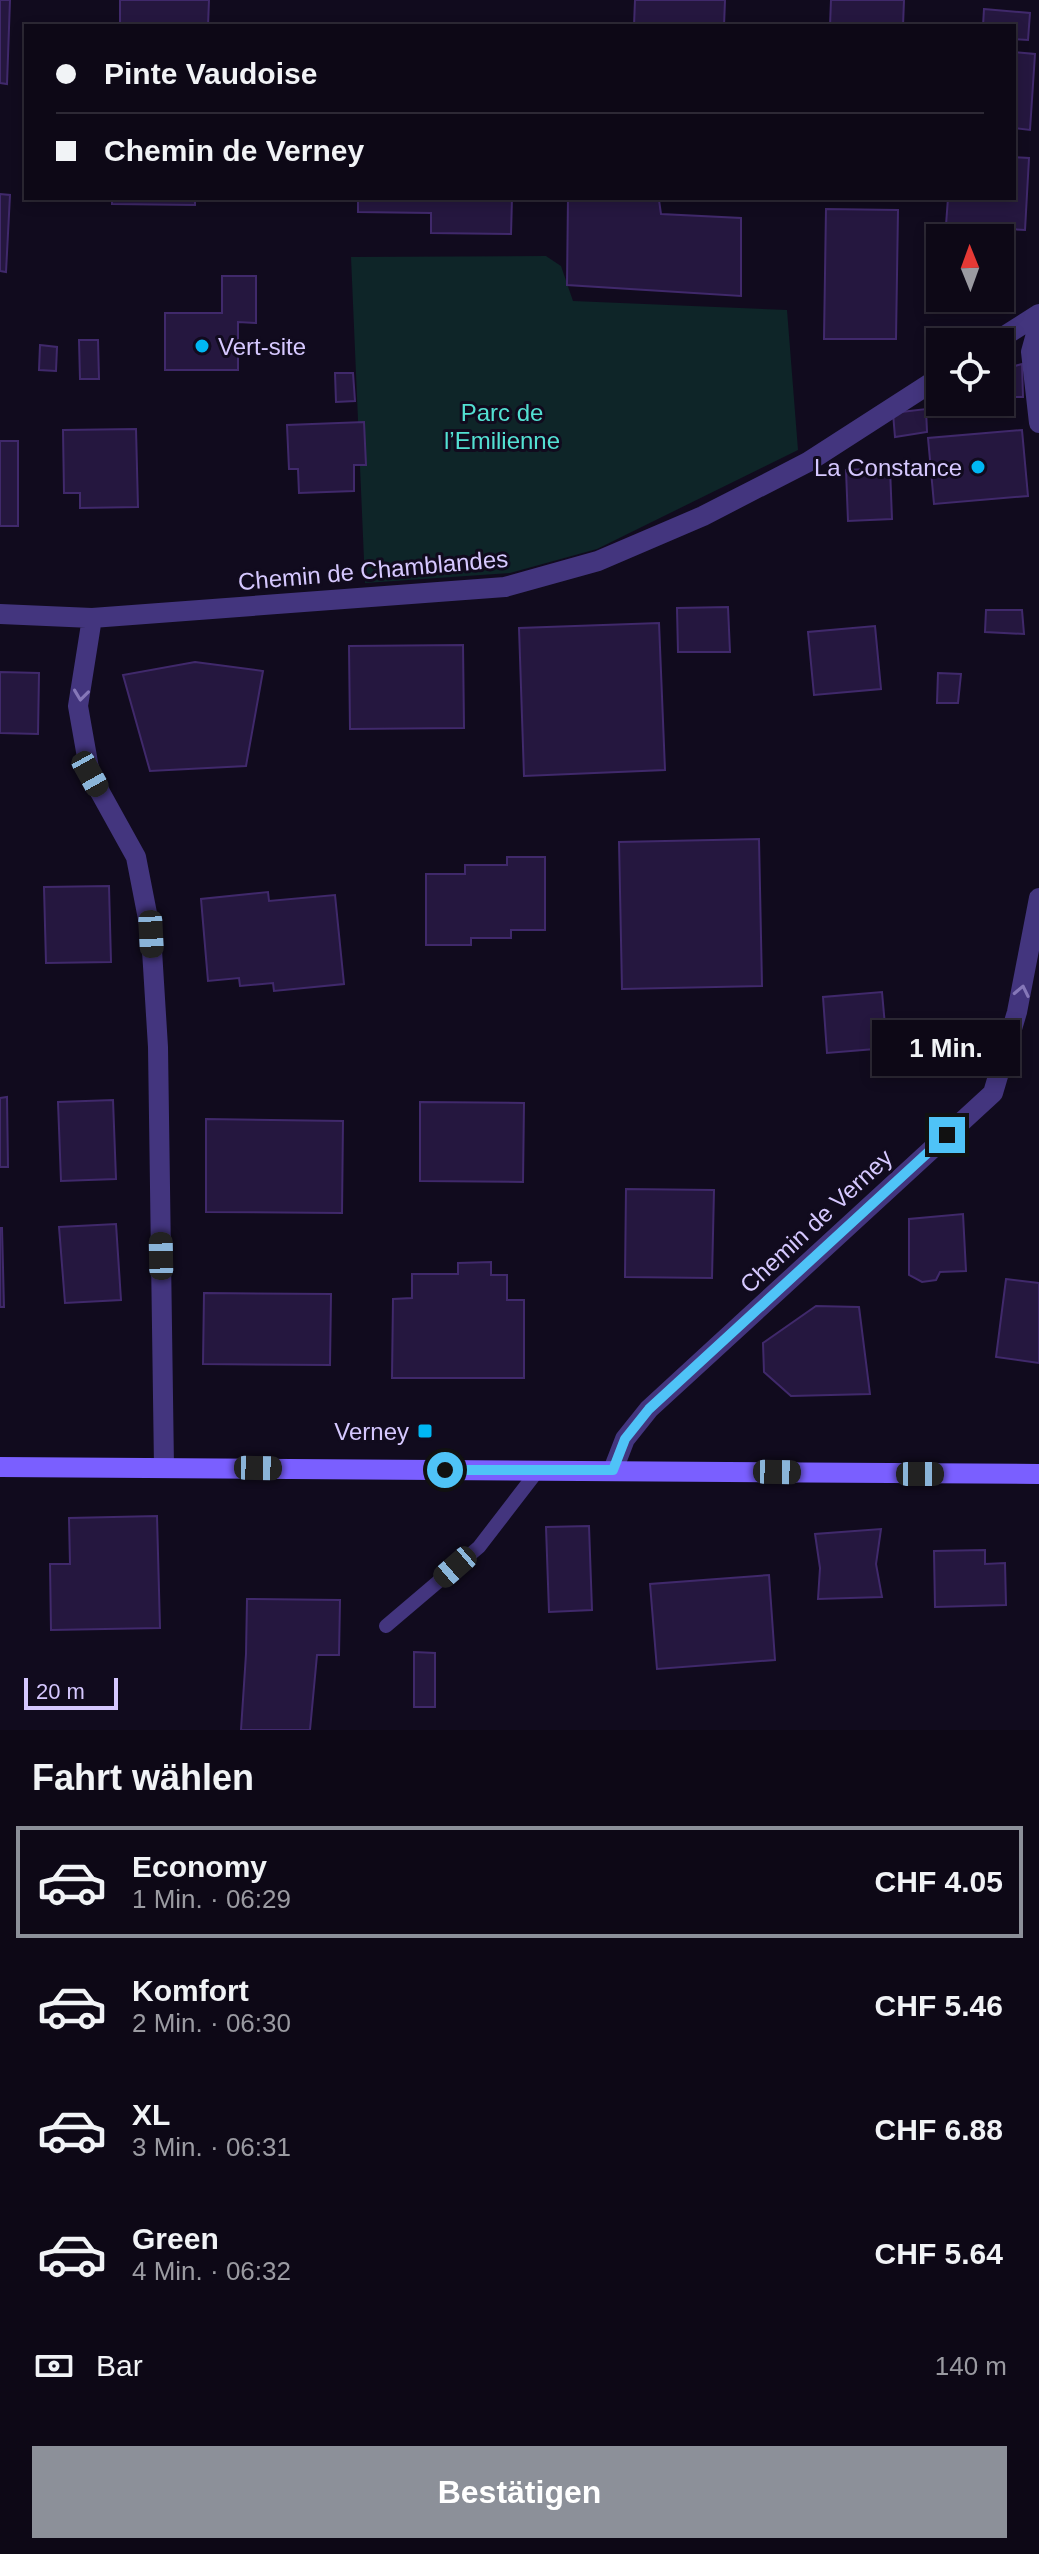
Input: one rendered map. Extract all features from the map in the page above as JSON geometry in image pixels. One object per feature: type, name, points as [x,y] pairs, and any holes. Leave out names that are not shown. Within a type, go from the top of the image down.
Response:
[{"type":"main road","points":[[0,1467],[1039,1474]]},
{"type":"street","points":[[1014,330],[1039,314]]},
{"type":"street","points":[[1039,323],[1031,352],[1039,423]]},
{"type":"street","name":"Chemin de Chamblandes","points":[[0,614],[92,618],[505,587],[584,565],[703,516],[808,462],[926,386]]},
{"type":"street","points":[[92,618],[78,706],[90,774],[136,857],[151,934],[156,1024],[164,1467]]},
{"type":"street","name":"Chemin de Verney","points":[[613,1470],[625,1439],[649,1409],[993,1093],[1017,1012],[1039,898]]},
{"type":"lane","points":[[386,1626],[479,1547],[539,1469]]},
{"type":"green space","name":"Parc de l’Emilienne","points":[[546,256],[561,266],[573,301],[787,310],[798,450],[597,549],[510,573],[365,583],[351,257]]},
{"type":"building","points":[[0,0],[10,0],[7,84],[0,83]]},
{"type":"building","points":[[120,0],[209,0],[208,24],[120,24]]},
{"type":"building","points":[[635,0],[725,0],[724,24],[634,24]]},
{"type":"building","points":[[831,0],[904,0],[903,24],[830,24]]},
{"type":"building","points":[[984,9],[1030,13],[1028,40],[1016,39],[1016,24],[983,24]]},
{"type":"building","points":[[1016,52],[1035,54],[1030,130],[1016,128]]},
{"type":"building","points":[[1016,157],[1029,158],[1025,230],[1014,229],[1014,224],[946,224],[948,200],[1016,200]]},
{"type":"building","points":[[0,194],[10,195],[6,272],[0,271]]},
{"type":"building","points":[[112,200],[195,200],[195,205],[112,204]]},
{"type":"building","points":[[358,200],[512,200],[511,234],[431,233],[431,213],[358,212]]},
{"type":"building","points":[[568,200],[659,200],[661,214],[741,218],[741,296],[567,285]]},
{"type":"building","points":[[826,209],[898,210],[896,339],[824,339]]},
{"type":"building","name":"Vert-site","points":[[222,276],[256,276],[256,323],[238,322],[238,370],[165,370],[165,313],[222,313]]},
{"type":"building","points":[[79,340],[98,340],[99,379],[80,379]]},
{"type":"building","points":[[40,345],[57,347],[56,371],[39,370]]},
{"type":"building","points":[[1022,364],[1023,397],[1014,397],[1014,366]]},
{"type":"building","points":[[335,373],[353,373],[355,401],[336,402]]},
{"type":"building","points":[[926,409],[927,432],[895,437],[893,413]]},
{"type":"building","points":[[364,422],[366,465],[354,465],[354,491],[299,493],[298,469],[289,469],[287,425]]},
{"type":"building","points":[[136,429],[138,507],[80,508],[80,493],[64,493],[63,430]]},
{"type":"building","name":"La Constance","points":[[1022,430],[1028,496],[934,504],[928,438]]},
{"type":"building","points":[[0,441],[18,441],[18,526],[0,526]]},
{"type":"building","points":[[890,468],[892,519],[848,521],[846,470]]},
{"type":"building","points":[[728,607],[730,652],[678,652],[677,608]]},
{"type":"building","points":[[986,610],[1022,610],[1024,634],[985,632]]},
{"type":"building","points":[[659,623],[665,770],[524,776],[519,628]]},
{"type":"building","points":[[875,626],[881,689],[814,695],[808,632]]},
{"type":"building","points":[[463,645],[464,728],[350,729],[349,646]]},
{"type":"building","points":[[195,662],[263,671],[246,766],[150,771],[123,675]]},
{"type":"building","points":[[0,672],[39,673],[38,734],[0,733]]},
{"type":"building","points":[[938,673],[961,674],[958,703],[937,703]]},
{"type":"building","points":[[759,839],[762,986],[622,989],[619,842]]},
{"type":"building","points":[[507,857],[545,857],[545,930],[511,930],[511,938],[471,938],[471,945],[426,945],[426,874],[465,874],[465,865],[507,865]]},
{"type":"building","points":[[109,886],[111,962],[46,963],[44,887]]},
{"type":"building","points":[[268,892],[269,901],[335,895],[344,984],[274,991],[273,983],[240,986],[239,978],[208,981],[201,899]]},
{"type":"building","points":[[882,992],[887,1048],[827,1053],[823,997]]},
{"type":"building","points":[[7,1097],[8,1167],[0,1167],[0,1098]]},
{"type":"building","points":[[113,1100],[116,1179],[61,1181],[58,1102]]},
{"type":"building","points":[[420,1102],[524,1103],[523,1182],[420,1181]]},
{"type":"building","points":[[206,1119],[343,1121],[342,1213],[206,1212]]},
{"type":"building","points":[[626,1189],[714,1190],[712,1278],[625,1277]]},
{"type":"building","points":[[963,1214],[966,1271],[940,1272],[936,1280],[922,1282],[909,1275],[909,1219]]},
{"type":"building","points":[[116,1224],[121,1300],[65,1303],[59,1227]]},
{"type":"building","points":[[2,1228],[4,1307],[0,1307]]},
{"type":"building","points":[[491,1262],[491,1275],[507,1275],[507,1300],[524,1300],[524,1378],[392,1378],[393,1299],[412,1298],[412,1274],[458,1274],[458,1263]]},
{"type":"building","points":[[1006,1279],[1039,1283],[1039,1363],[996,1357]]},
{"type":"building","points":[[204,1293],[331,1294],[330,1365],[203,1364]]},
{"type":"building","points":[[816,1306],[859,1307],[870,1394],[791,1396],[764,1372],[763,1343]]},
{"type":"building","points":[[157,1516],[160,1628],[51,1630],[50,1564],[70,1564],[69,1518]]},
{"type":"building","points":[[589,1526],[592,1610],[549,1612],[546,1527]]},
{"type":"building","points":[[881,1529],[876,1564],[882,1597],[818,1599],[820,1568],[815,1534]]},
{"type":"building","points":[[985,1550],[985,1564],[1005,1563],[1006,1605],[935,1607],[934,1551]]},
{"type":"building","points":[[769,1575],[775,1660],[657,1669],[650,1584]]},
{"type":"building","points":[[247,1599],[340,1600],[339,1655],[317,1655],[310,1730],[241,1730]]},
{"type":"building","points":[[414,1652],[435,1653],[435,1707],[414,1707]]},
{"type":"place","name":"Vert-site","points":[[202,346]]},
{"type":"place","name":"La Constance","points":[[978,467]]},
{"type":"place","name":"Verney","points":[[425,1431]]},
{"type":"route","points":[[445,1470],[613,1470],[625,1439],[649,1409],[947,1135]]}]
